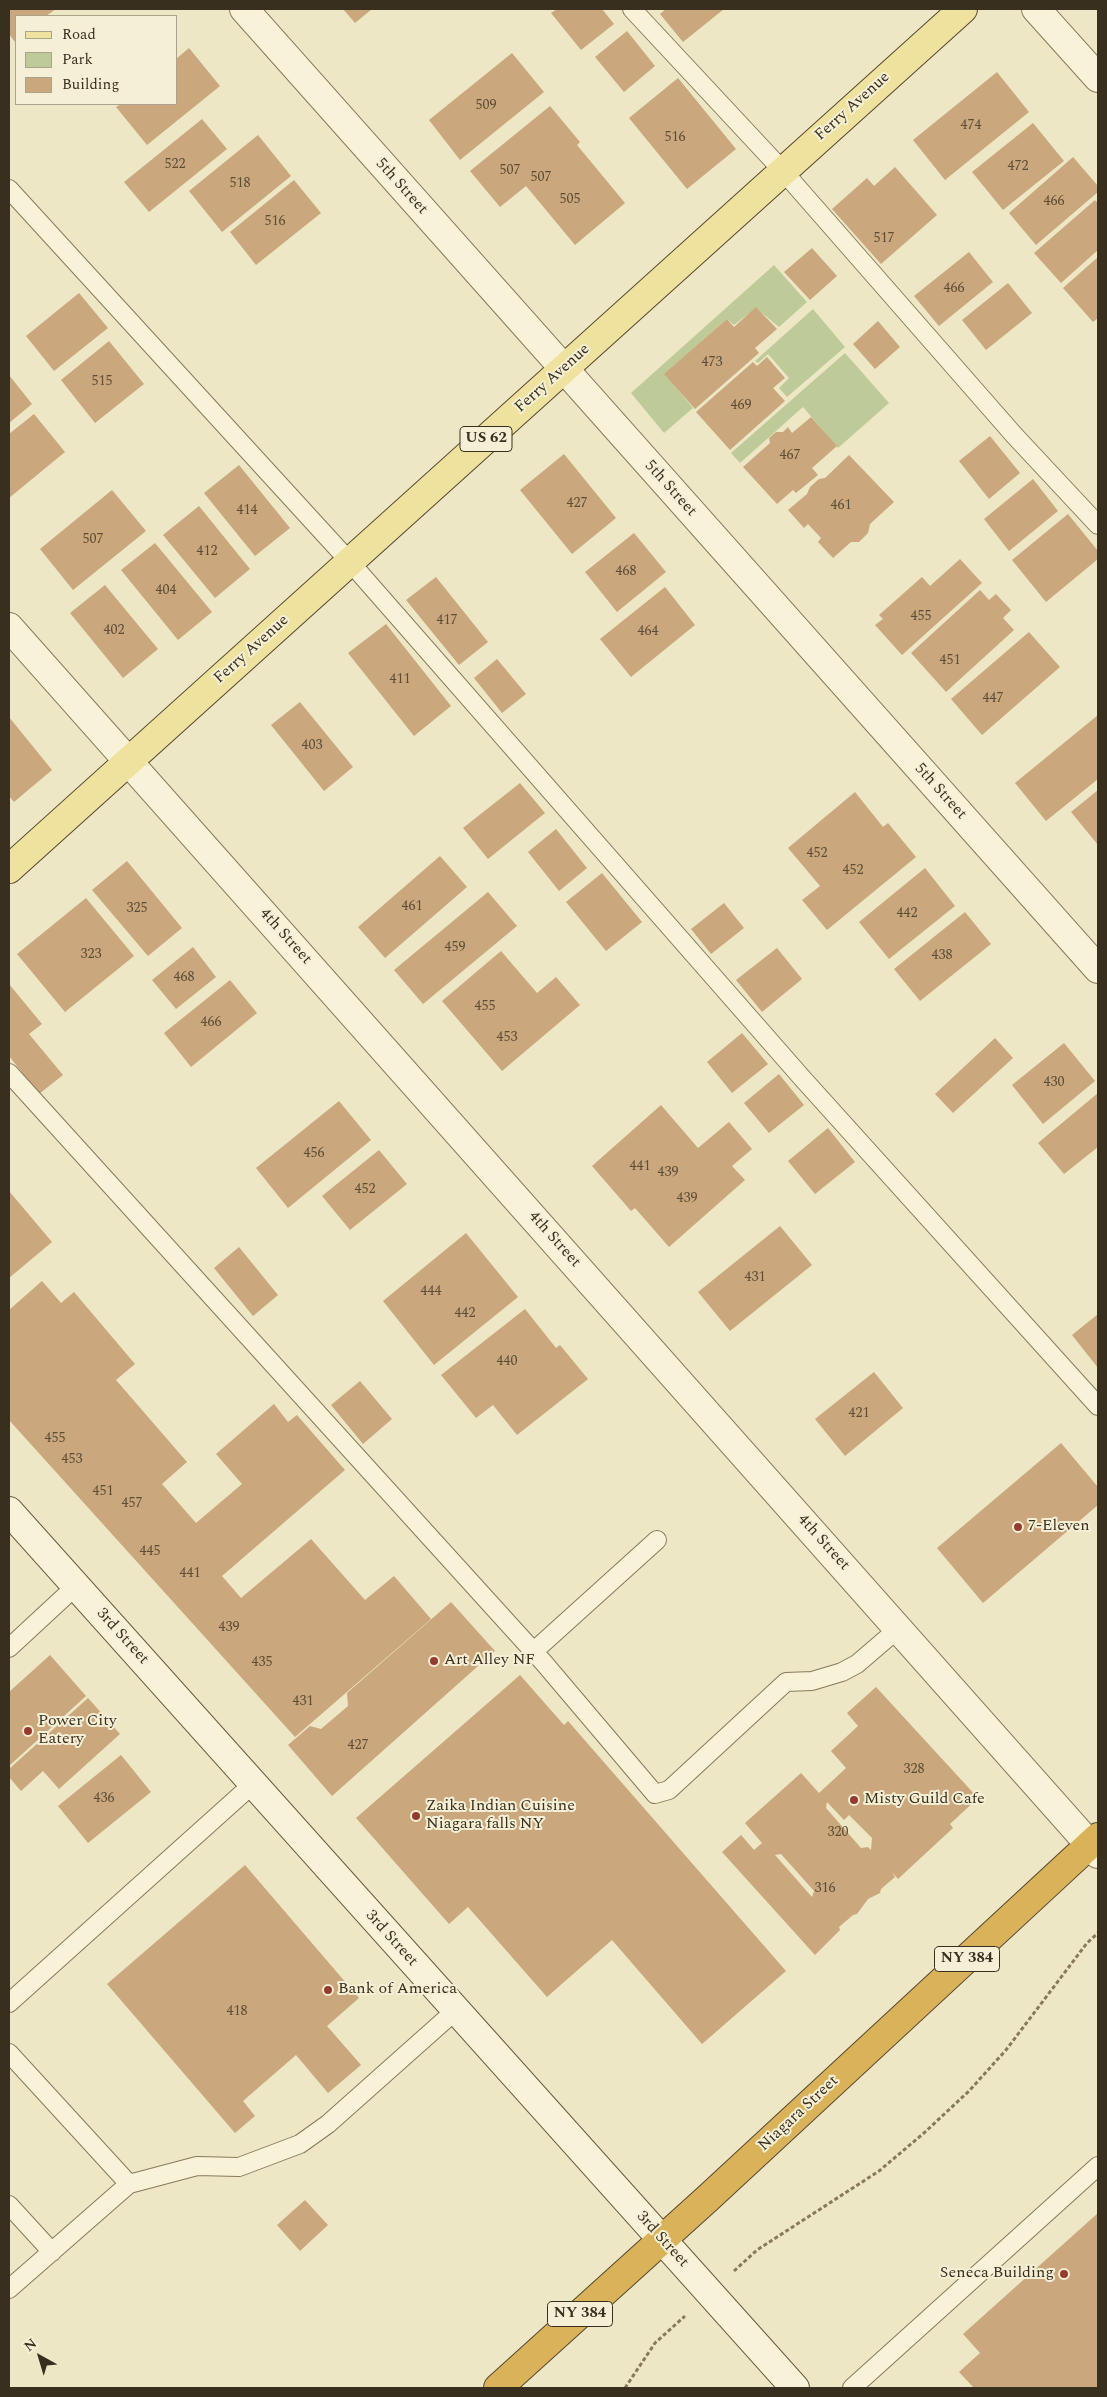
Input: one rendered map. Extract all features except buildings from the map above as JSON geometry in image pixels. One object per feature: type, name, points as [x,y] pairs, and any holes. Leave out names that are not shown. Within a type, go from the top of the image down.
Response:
[{"type":"highway","name":"Niagara Street","points":[[498,2388],[1096,1845]]},
{"type":"main road","name":"Ferry Avenue","points":[[9,869],[963,9]]},
{"type":"street","name":"5th Street","points":[[244,9],[1098,969]]},
{"type":"street","points":[[1036,9],[1098,78]]},
{"type":"street","name":"4th Street","points":[[9,627],[899,1628],[1096,1845]]},
{"type":"street","name":"3rd Street","points":[[9,1510],[456,2011],[796,2388]]},
{"type":"lane","points":[[632,9],[783,171],[1014,435],[1098,525]]},
{"type":"lane","points":[[9,189],[350,562],[803,1079],[1098,1406]]},
{"type":"lane","points":[[9,1073],[533,1652],[655,1794],[669,1790],[786,1682],[812,1681],[842,1672],[856,1664],[899,1628]]},
{"type":"lane","points":[[533,1652],[657,1540]]},
{"type":"lane","points":[[9,1648],[76,1586]]},
{"type":"lane","points":[[9,2003],[253,1784]]},
{"type":"lane","points":[[9,2289],[129,2184],[198,2166],[239,2168],[300,2144],[328,2124],[456,2011]]},
{"type":"lane","points":[[9,2052],[129,2184]]},
{"type":"lane","points":[[852,2388],[1098,2166]]},
{"type":"lane","points":[[9,2205],[52,2252]]},
{"type":"path","points":[[743,2263],[757,2250],[842,2197],[879,2171],[969,2091],[1006,2050],[1087,1943],[1098,1934]]},
{"type":"path","points":[[625,2388],[654,2343],[675,2326]]},
{"type":"green space","points":[[774,265],[807,302],[779,327],[756,308],[734,325],[727,319],[665,374],[693,408],[664,433],[631,393]]},
{"type":"green space","points":[[813,309],[845,347],[787,397],[779,388],[789,378],[768,354],[758,363],[755,361]]},
{"type":"green space","points":[[845,353],[889,403],[838,448],[803,407],[740,463],[731,453]]},
{"type":"place","name":"7-Eleven","points":[[1018,1527]]},
{"type":"place","name":"Art Alley NF","points":[[434,1661]]},
{"type":"place","name":"Power City Eatery","points":[[28,1731]]},
{"type":"place","name":"Misty Guild Cafe","points":[[854,1800]]},
{"type":"place","name":"Zaika Indian Cuisine Niagara falls NY","points":[[416,1816]]},
{"type":"place","name":"Bank of America","points":[[328,1990]]},
{"type":"place","name":"Seneca Building","points":[[1064,2274]]}]
